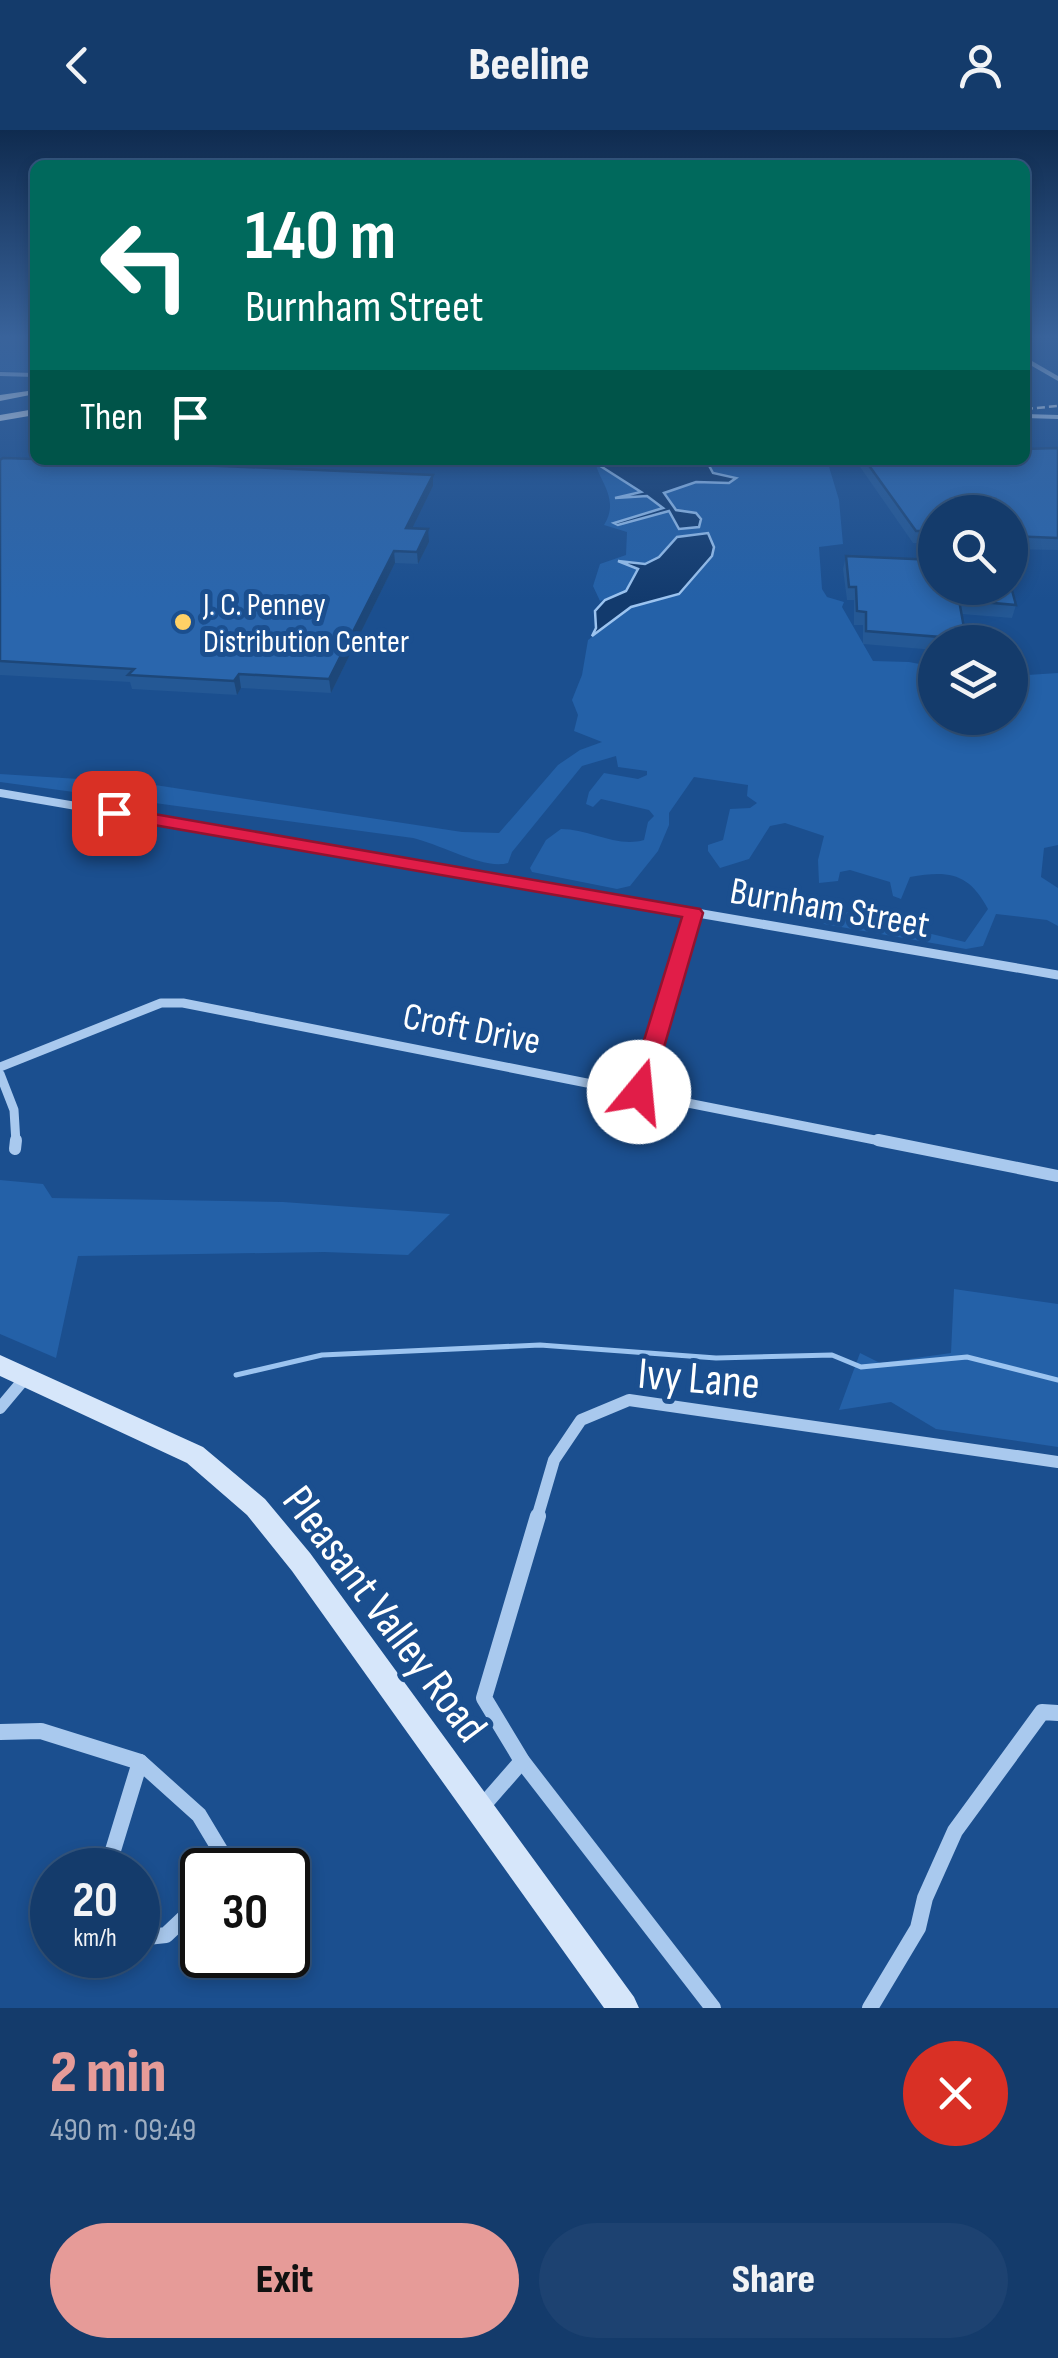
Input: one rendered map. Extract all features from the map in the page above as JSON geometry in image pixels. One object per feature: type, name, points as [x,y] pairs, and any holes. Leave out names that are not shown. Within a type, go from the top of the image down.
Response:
[{"type":"main road","name":"Pleasant Valley Road","points":[[0,1365],[196,1456],[256,1507],[302,1562],[622,2008]]},
{"type":"street","name":"Burnham Street","points":[[0,793],[1058,976]]},
{"type":"street","points":[[639,1092],[694,913]]},
{"type":"street","name":"Croft Drive","points":[[0,1071],[161,1003],[183,1002],[1058,1176]]},
{"type":"street","points":[[0,1071],[16,1105],[19,1122],[15,1149]]},
{"type":"street","points":[[0,1408],[27,1377]]},
{"type":"street","name":"Ivy Lane","points":[[713,2008],[522,1760],[484,1698],[554,1460],[581,1420],[629,1400],[1058,1462]]},
{"type":"street","points":[[870,2008],[918,1928],[926,1898],[955,1831],[1042,1712],[1058,1713]]},
{"type":"street","points":[[0,1732],[41,1731],[140,1762],[198,1815],[219,1848]]},
{"type":"street","points":[[480,1809],[522,1760]]},
{"type":"street","points":[[115,1848],[140,1762]]},
{"type":"shaded area","points":[[597,465],[828,465],[839,500],[843,544],[819,547],[822,589],[827,597],[844,602],[842,607],[873,661],[918,664],[918,735],[1028,735],[1028,675],[1058,673],[1058,845],[1044,848],[1041,877],[1058,888],[1058,926],[1047,920],[996,914],[983,946],[966,949],[824,924],[817,917],[825,910],[879,916],[894,925],[965,942],[988,909],[965,881],[947,875],[910,877],[901,899],[893,896],[890,882],[850,870],[840,872],[838,881],[819,883],[818,860],[824,836],[785,823],[770,826],[749,859],[720,868],[708,845],[723,840],[730,809],[750,808],[757,803],[747,796],[748,785],[694,777],[669,813],[669,825],[658,851],[630,886],[617,889],[532,872],[530,868],[546,840],[561,829],[624,842],[644,840],[648,822],[654,816],[649,810],[601,799],[593,807],[586,804],[589,792],[604,773],[638,779],[647,775],[647,771],[618,767],[616,756],[582,766],[512,852],[508,863],[498,864],[413,838],[0,782],[0,774],[142,783],[462,832],[499,833],[558,765],[580,750],[602,742],[574,731],[578,715],[572,700],[582,675],[588,640],[624,613],[613,596],[600,601],[593,586],[600,564],[626,555],[627,532],[604,525],[609,515],[609,496]]},
{"type":"shaded area","points":[[599,465],[709,465],[713,473],[736,478],[729,483],[696,482],[664,493],[676,510],[696,513],[701,519],[699,527],[679,529],[669,511],[614,523],[663,508],[647,496],[615,498],[641,492]]},
{"type":"shaded area","points":[[708,533],[714,547],[712,556],[679,594],[631,607],[592,636],[596,628],[595,611],[605,600],[626,591],[638,569],[618,561],[645,564],[659,557],[677,537]]},
{"type":"shaded area","points":[[0,1180],[43,1184],[52,1198],[283,1202],[450,1214],[408,1255],[324,1252],[78,1256],[56,1358],[0,1334]]},
{"type":"shaded area","points":[[954,1289],[1058,1304],[1058,1447],[936,1429],[891,1402],[839,1410],[860,1353],[880,1363],[951,1353]]},
{"type":"building","points":[[1058,448],[1058,538],[1028,537],[1028,495],[918,495],[916,531],[869,465],[1030,465],[1030,449]]},
{"type":"building","name":"J. C. Penney Distribution Center","points":[[30,459],[30,465],[198,465],[433,475],[406,528],[428,529],[417,552],[394,551],[329,679],[239,674],[234,681],[128,675],[134,669],[0,661],[0,460]]},
{"type":"building","points":[[846,556],[918,559],[918,605],[960,605],[963,625],[918,625],[918,635],[866,631],[866,612],[857,611],[856,587],[849,587]]},
{"type":"waterway","points":[[236,1375],[322,1355],[540,1345],[716,1358],[832,1355],[861,1367],[967,1357],[1058,1380]]},
{"type":"place","name":"J. C. Penney Distribution Center","points":[[183,622]]},
{"type":"route","points":[[114,813],[694,913],[639,1092]]}]
